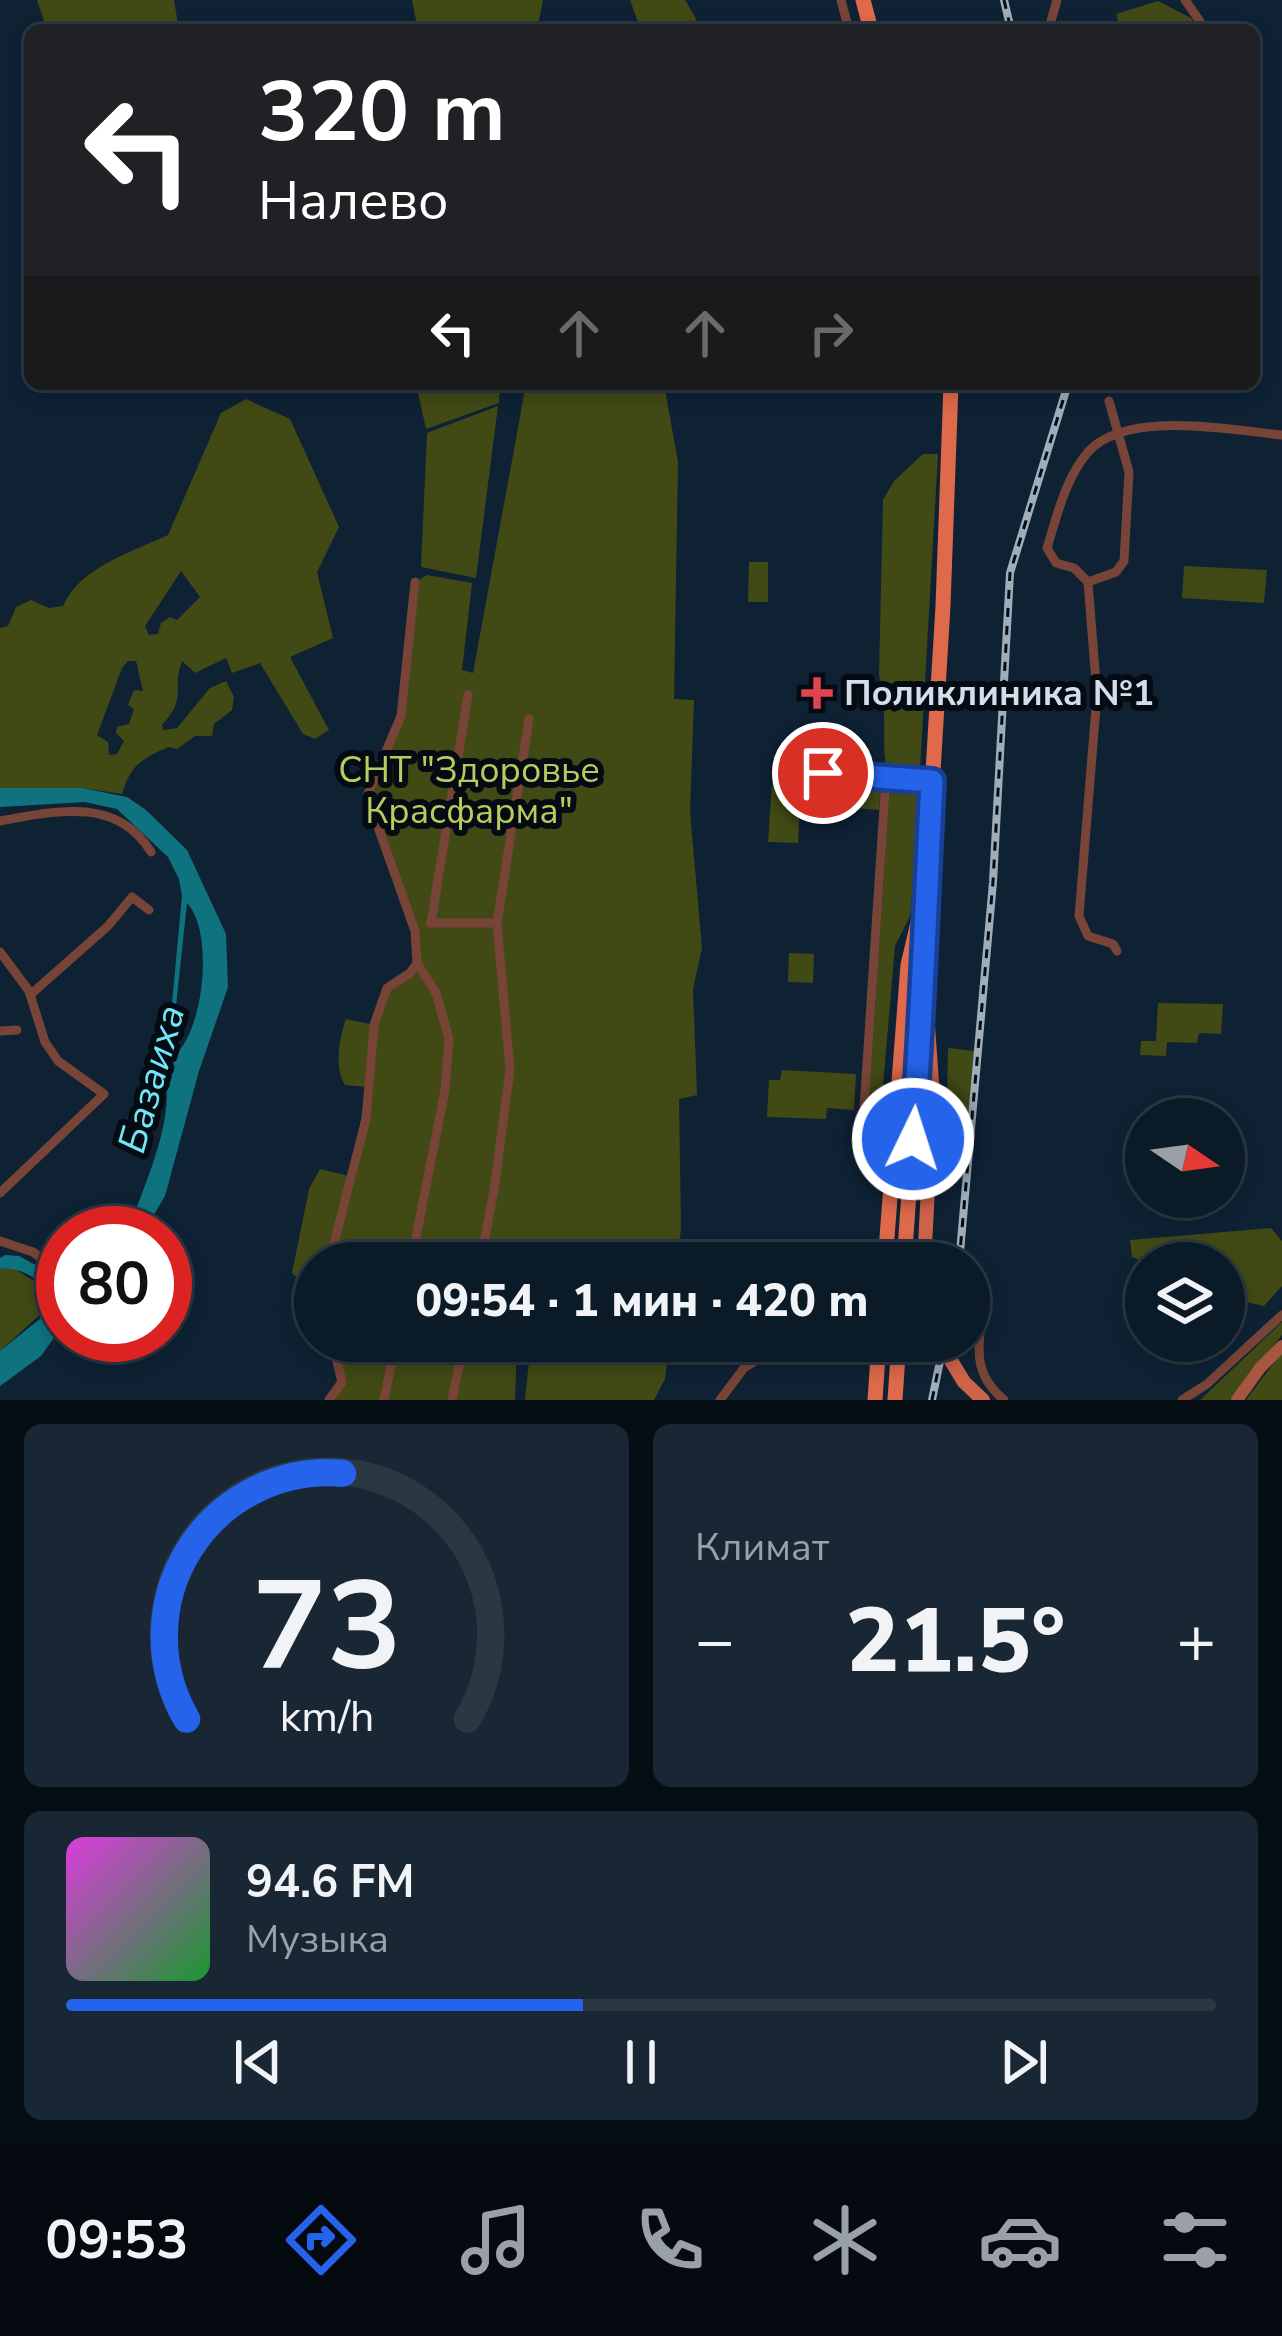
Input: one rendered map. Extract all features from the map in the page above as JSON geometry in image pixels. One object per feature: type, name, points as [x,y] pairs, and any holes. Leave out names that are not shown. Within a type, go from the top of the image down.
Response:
[{"type":"highway","points":[[905,1242],[924,974],[951,390]]},
{"type":"highway","points":[[886,1242],[908,965],[926,891]]},
{"type":"highway","points":[[873,1400],[877,1362]]},
{"type":"highway","points":[[895,1400],[898,1362]]},
{"type":"main road","points":[[924,974],[933,1097],[925,1242]]},
{"type":"main road","points":[[1237,1400],[1282,1346]]},
{"type":"main road","points":[[952,1362],[983,1400]]},
{"type":"street","points":[[1051,21],[1057,0]]},
{"type":"street","points":[[1088,582],[1116,572],[1124,561],[1130,472],[1109,401]]},
{"type":"street","points":[[1117,951],[1113,944],[1088,936],[1079,916],[1097,695],[1088,582],[1074,568],[1056,563],[1047,548],[1063,497],[1090,448],[1121,432],[1180,426],[1282,435]]},
{"type":"street","points":[[415,582],[401,716],[367,796],[415,931],[417,962],[436,993],[448,1039],[445,1090],[415,1242]]},
{"type":"street","points":[[431,923],[467,695]]},
{"type":"street","points":[[483,1242],[510,1070],[496,923],[529,719]]},
{"type":"street","points":[[823,773],[932,781]]},
{"type":"street","points":[[856,1139],[864,1108],[882,777]]},
{"type":"street","points":[[0,820],[86,809],[126,822],[151,852]]},
{"type":"street","points":[[30,994],[108,926],[132,897],[149,910]]},
{"type":"street","points":[[415,931],[431,923],[496,923]]},
{"type":"street","points":[[0,952],[30,994],[45,1042],[58,1061],[104,1094],[0,1193]]},
{"type":"street","points":[[334,1242],[366,1119],[374,1025],[387,988],[410,973],[417,962]]},
{"type":"street","points":[[0,1031],[17,1030]]},
{"type":"street","points":[[0,1241],[36,1254]]},
{"type":"street","points":[[1182,1400],[1207,1384],[1282,1315]]},
{"type":"street","points":[[329,1400],[342,1382],[337,1362]]},
{"type":"street","points":[[384,1400],[392,1362]]},
{"type":"street","points":[[452,1400],[460,1362]]},
{"type":"street","points":[[720,1400],[754,1362]]},
{"type":"street","points":[[979,1362],[986,1383],[1004,1400]]},
{"type":"green space","points":[[37,0],[174,0],[178,24],[45,24]]},
{"type":"green space","points":[[412,0],[543,0],[538,24],[417,24]]},
{"type":"green space","points":[[630,0],[685,0],[696,19],[695,24],[639,24]]},
{"type":"green space","points":[[1158,1],[1196,24],[1119,24],[1116,14]]},
{"type":"green space","points":[[417,390],[500,390],[499,403],[426,429]]},
{"type":"green space","name":"СНТ \"Здоровье Красфарма\"","points":[[525,390],[665,390],[678,462],[674,699],[694,700],[690,812],[702,948],[693,989],[697,1095],[679,1099],[679,1242],[298,1242],[309,1189],[320,1169],[349,1176],[368,1087],[345,1085],[342,1078],[339,1053],[346,1019],[374,1025],[387,988],[417,962],[414,930],[367,796],[401,716],[415,582],[427,575],[472,583],[462,670],[473,673]]},
{"type":"green space","points":[[246,399],[290,419],[339,527],[317,572],[333,638],[290,657],[329,730],[315,739],[303,734],[260,663],[232,673],[226,658],[195,673],[182,661],[177,700],[163,730],[177,728],[210,688],[226,681],[234,697],[232,710],[214,724],[212,736],[195,736],[177,749],[169,747],[144,759],[129,776],[122,794],[82,788],[0,788],[0,628],[8,626],[16,607],[31,600],[49,608],[63,606],[94,571],[168,535],[221,413]],"holes":[[[181,571],[200,597],[177,620],[170,617],[161,623],[158,634],[149,635],[145,626]],[[128,661],[136,661],[143,691],[134,690],[128,705],[134,709],[129,724],[117,727],[124,741],[117,754],[109,755],[108,742],[97,735]]]},
{"type":"green space","points":[[498,406],[476,578],[421,567],[427,433]]},
{"type":"green space","points":[[923,454],[938,454],[914,874],[910,916],[895,946],[878,1144],[866,1144],[890,782],[879,675],[883,500],[894,481]]},
{"type":"green space","points":[[749,562],[768,562],[768,602],[748,602]]},
{"type":"green space","points":[[1184,566],[1267,570],[1264,603],[1182,598]]},
{"type":"green space","points":[[856,781],[881,782],[879,810],[855,808]]},
{"type":"green space","points":[[772,782],[801,784],[798,843],[768,842]]},
{"type":"green space","points":[[789,953],[814,954],[813,983],[788,982]]},
{"type":"green space","points":[[1158,1003],[1223,1004],[1221,1034],[1199,1033],[1197,1043],[1167,1042],[1166,1056],[1140,1055],[1141,1041],[1156,1041]]},
{"type":"green space","points":[[948,1048],[974,1051],[965,1152],[946,1148]]},
{"type":"green space","points":[[782,1070],[856,1074],[854,1110],[827,1108],[826,1119],[767,1117],[769,1080],[780,1080]]},
{"type":"green space","points":[[1271,1228],[1282,1241],[1282,1286],[1264,1306],[1245,1302],[1245,1242],[1130,1240]]},
{"type":"green space","points":[[13,1268],[36,1282],[36,1318],[0,1351],[0,1269]]},
{"type":"green space","points":[[1282,1322],[1282,1335],[1230,1400],[1200,1400],[1245,1362]]},
{"type":"green space","points":[[1282,1352],[1282,1400],[1246,1400]]},
{"type":"green space","points":[[337,1362],[516,1362],[515,1400],[329,1400],[342,1382]]},
{"type":"green space","points":[[529,1362],[667,1362],[665,1379],[654,1400],[525,1400]]},
{"type":"shaded area","points":[[0,788],[82,788],[127,797],[187,850],[226,934],[228,987],[159,1206],[137,1206],[165,1114],[182,896],[179,879],[168,857],[117,809],[85,802],[0,807]],"holes":[[[187,903],[201,935],[199,1001],[177,1053],[176,1006]]]},
{"type":"shaded area","points":[[19,1256],[36,1265],[36,1280],[16,1270],[0,1269],[0,1258]]},
{"type":"shaded area","points":[[36,1322],[36,1360],[0,1386],[0,1351]]},
{"type":"railway","points":[[1004,0],[1010,24]]},
{"type":"railway","points":[[961,1242],[993,882],[1010,573],[1066,390]]},
{"type":"railway","points":[[932,1400],[940,1362]]},
{"type":"place","name":"Поликлиника №1","points":[[817,693]]},
{"type":"route","points":[[823,773],[932,781],[913,1139]]},
{"type":"water label","name":"Базаиха","points":[[152,1079]]}]
